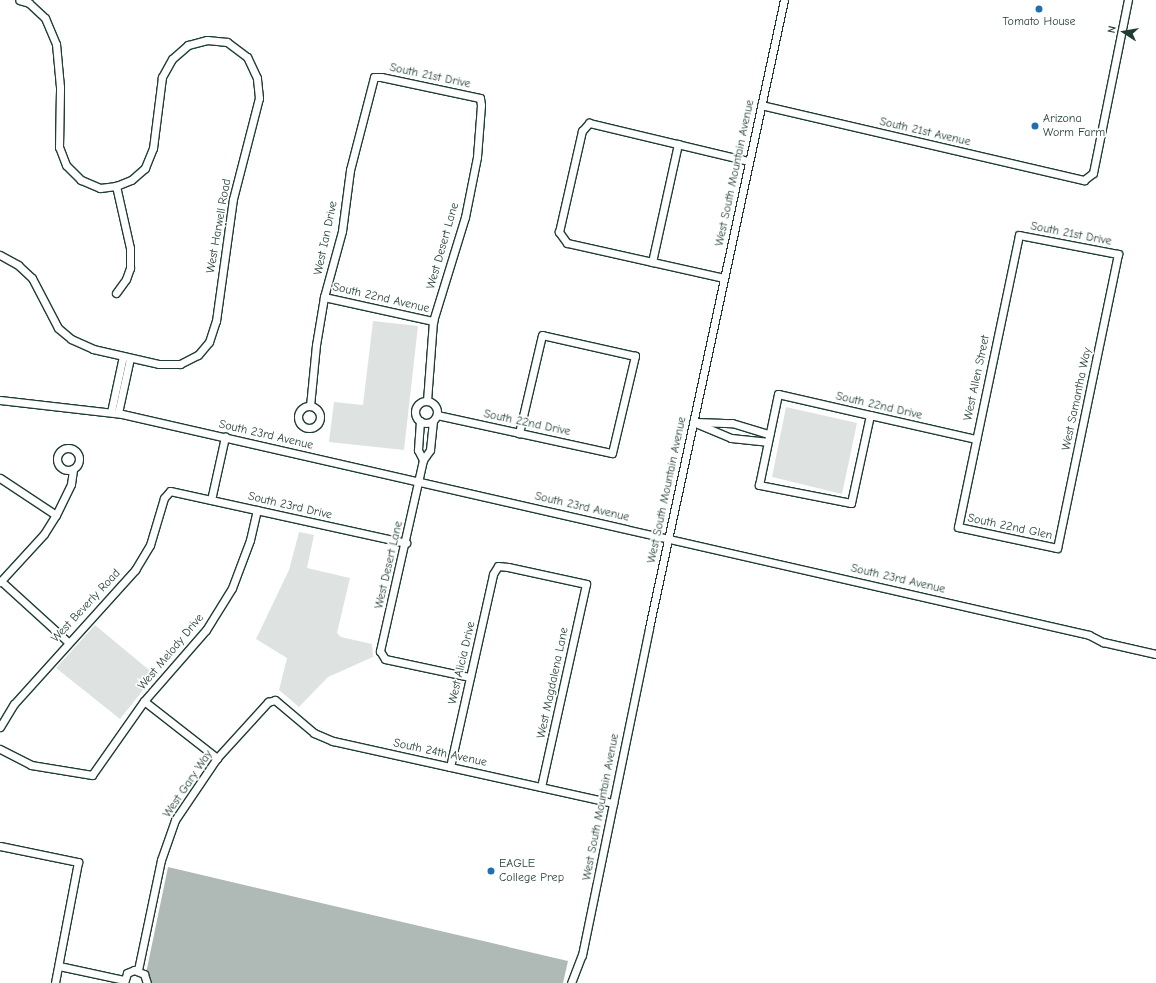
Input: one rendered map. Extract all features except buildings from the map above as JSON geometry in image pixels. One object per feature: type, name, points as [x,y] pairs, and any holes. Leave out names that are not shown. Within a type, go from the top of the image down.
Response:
[{"type":"street","points":[[19,0],[29,3],[45,18],[56,44],[60,87],[59,147],[66,165],[81,180],[100,188],[116,186],[130,248],[130,268],[126,279],[116,293]]},
{"type":"street","name":"West South Mountain Avenue","points":[[571,983],[582,955],[668,537],[784,0]]},
{"type":"street","name":"South 21st Avenue","points":[[761,106],[1084,180],[1093,173],[1128,0]]},
{"type":"street","name":"West Harwell Road","points":[[116,186],[131,180],[145,168],[154,148],[162,77],[172,59],[188,45],[207,40],[227,42],[246,57],[257,78],[259,98],[233,199],[216,321],[209,342],[198,355],[180,364],[159,364],[126,357]]},
{"type":"street","name":"South 21st Drive","points":[[374,77],[480,98]]},
{"type":"street","name":"West Ian Drive","points":[[310,406],[316,345],[324,297],[342,231],[350,170],[374,77]]},
{"type":"street","name":"West Desert Lane","points":[[427,401],[434,321],[465,216],[477,157],[480,98]]},
{"type":"street","points":[[724,278],[567,243],[559,232],[582,131],[589,123],[749,161]]},
{"type":"street","points":[[652,262],[678,144]]},
{"type":"street","name":"South 21st Drive","points":[[1019,235],[1118,254]]},
{"type":"street","name":"West Allen Street","points":[[958,527],[1019,235]]},
{"type":"street","name":"West Samantha Way","points":[[1057,548],[1118,254]]},
{"type":"street","points":[[0,255],[18,265],[32,278],[58,328],[71,340],[93,349],[126,357],[114,413]]},
{"type":"street","name":"South 22nd Avenue","points":[[324,297],[434,321]]},
{"type":"street","name":"South 22nd Drive","points":[[435,418],[519,433],[612,453],[635,356],[542,335],[519,433]]},
{"type":"street","name":"South 22nd Drive","points":[[769,434],[778,394],[976,439]]},
{"type":"street","name":"South 23rd Avenue","points":[[0,400],[114,413],[225,437],[668,537],[1089,635],[1102,642],[1156,654]]},
{"type":"street","points":[[427,401],[435,405],[435,418],[427,423],[420,421],[416,416],[416,409],[419,403],[427,401]]},
{"type":"street","points":[[693,422],[732,423],[769,434],[759,485],[851,504],[870,415]]},
{"type":"street","name":"West Desert Lane","points":[[435,418],[428,455],[424,460],[380,651],[385,659],[470,677]]},
{"type":"street","name":"West Desert Lane","points":[[420,421],[420,455],[424,460]]},
{"type":"street","points":[[693,422],[731,438],[767,442]]},
{"type":"street","points":[[211,500],[225,437]]},
{"type":"street","points":[[419,438],[431,441]]},
{"type":"street","points":[[68,642],[1,582],[44,534],[56,515],[71,484],[73,469]]},
{"type":"street","points":[[0,478],[56,515]]},
{"type":"street","name":"South 23rd Drive","points":[[170,491],[406,543]]},
{"type":"street","name":"West Beverly Road","points":[[0,727],[14,704],[68,642],[135,570],[150,545],[164,498],[170,491]]},
{"type":"street","name":"West Melody Drive","points":[[0,750],[31,765],[92,775],[144,701],[206,630],[232,588],[250,540],[257,510]]},
{"type":"street","name":"South 22nd Glen","points":[[958,527],[1057,548]]},
{"type":"street","name":"West Alicia Drive","points":[[450,767],[493,574],[498,566],[586,584]]},
{"type":"street","name":"West Magdalena Lane","points":[[541,787],[586,584]]},
{"type":"street","name":"South 24th Avenue","points":[[275,700],[323,738],[613,803]]},
{"type":"street","name":"West Gary Way","points":[[138,970],[165,842],[182,808],[217,758],[268,702],[275,700]]},
{"type":"street","points":[[144,701],[217,758]]},
{"type":"street","points":[[0,854],[1,846],[78,862],[55,983]]},
{"type":"street","points":[[59,966],[124,981],[131,971],[138,970],[146,976],[147,983]]},
{"type":"shaded area","points":[[373,321],[418,326],[404,450],[329,442],[334,402],[363,405]]},
{"type":"shaded area","points":[[786,407],[857,423],[842,494],[772,477]]},
{"type":"shaded area","points":[[299,532],[314,535],[307,568],[350,578],[337,633],[341,637],[372,644],[373,657],[328,677],[299,707],[279,690],[287,658],[256,639],[289,570]]},
{"type":"shaded area","points":[[95,625],[155,675],[120,719],[56,668]]},
{"type":"shaded area","points":[[168,867],[568,961],[563,983],[144,983]]},
{"type":"place","name":"Tomato House","points":[[1039,9]]},
{"type":"place","name":"Arizona Worm Farm","points":[[1035,126]]},
{"type":"place","name":"EAGLE College Prep","points":[[491,871]]}]
